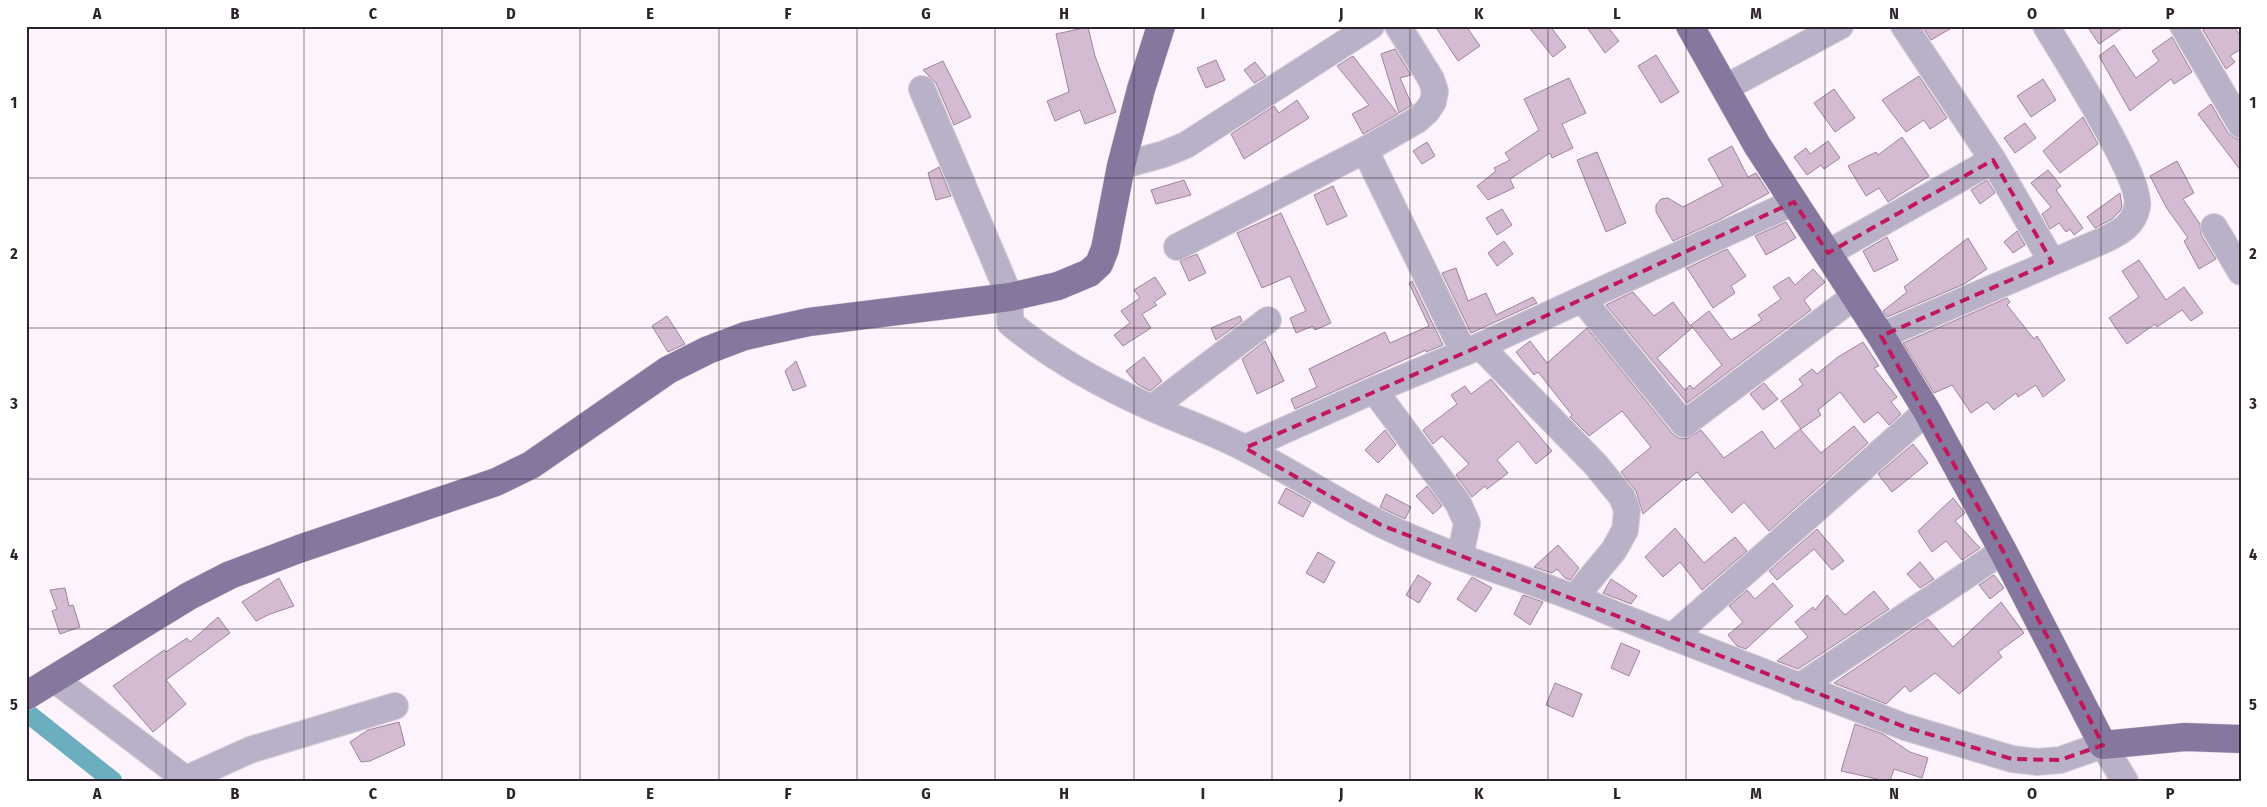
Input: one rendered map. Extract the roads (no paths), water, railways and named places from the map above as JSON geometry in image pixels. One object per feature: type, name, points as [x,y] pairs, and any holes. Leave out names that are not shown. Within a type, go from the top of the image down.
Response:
[{"type":"main road","points":[[41,687],[189,596],[230,575],[299,549],[496,482],[531,465],[668,370],[708,350],[745,336],[809,322],[1010,298],[1076,280],[1089,273],[1099,264],[1105,249],[1121,166],[1141,89],[1161,26]]},
{"type":"main road","points":[[1690,26],[1794,202],[1881,336],[1926,411],[2003,550],[2103,745],[2185,737],[2241,739]]},
{"type":"street","points":[[1121,166],[1164,154],[1186,145],[1371,26]]},
{"type":"street","points":[[1177,247],[1365,150],[1417,120],[1433,102],[1435,92],[1431,79],[1398,26]]},
{"type":"street","points":[[1725,88],[1840,26]]},
{"type":"street","points":[[1904,26],[1993,160],[2052,262]]},
{"type":"street","points":[[1881,336],[2120,232],[2133,220],[2138,205],[2125,164],[2046,26]]},
{"type":"street","points":[[2183,26],[2241,125]]},
{"type":"street","points":[[922,89],[1010,298],[1010,323],[1040,348],[1084,374],[1152,408],[1245,448],[1381,525],[1460,557],[1576,597],[1672,637],[1905,727],[2012,759],[2037,762],[2060,760],[2103,745],[2125,781]]},
{"type":"street","points":[[1365,150],[1472,350],[1596,465],[1622,497],[1627,510],[1625,530],[1614,550],[1576,597]]},
{"type":"street","points":[[1828,253],[1993,160]]},
{"type":"street","points":[[1245,448],[1374,390],[1472,350],[1794,202]]},
{"type":"street","points":[[2214,227],[2241,272]]},
{"type":"street","points":[[1582,299],[1684,424],[1855,296]]},
{"type":"street","points":[[1152,408],[1268,320]]},
{"type":"street","points":[[1374,390],[1458,502],[1467,523],[1460,557]]},
{"type":"street","points":[[1672,637],[1926,411]]},
{"type":"street","points":[[1800,687],[2003,550]]},
{"type":"street","points":[[41,687],[187,780],[250,750],[395,706]]},
{"type":"waterway","points":[[26,712],[113,781]]}]
